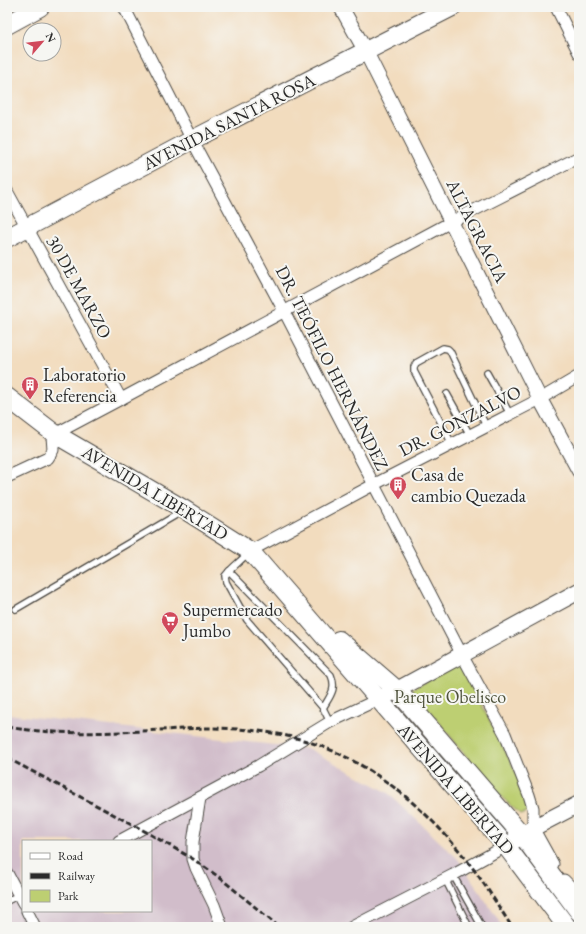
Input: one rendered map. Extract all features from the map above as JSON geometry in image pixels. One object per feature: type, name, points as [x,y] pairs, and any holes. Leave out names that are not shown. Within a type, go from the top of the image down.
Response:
[{"type":"main road","points":[[7,25],[40,7]]},
{"type":"main road","name":"AVENIDA SANTA ROSA","points":[[7,238],[192,140],[452,7]]},
{"type":"main road","name":"AVENIDA LIBERTAD","points":[[7,397],[55,434],[185,510],[250,551],[506,846],[567,927]]},
{"type":"main road","points":[[379,698],[397,690],[579,591]]},
{"type":"main road","name":"AVENIDA LIBERTAD","points":[[292,600],[397,690],[528,831],[579,912]]},
{"type":"main road","points":[[506,846],[528,831],[579,804]]},
{"type":"street","name":"DR. TEÓFILO HERNÁNDEZ","points":[[124,7],[192,140],[284,311],[373,485],[505,734],[533,808],[528,831],[566,884],[579,895]]},
{"type":"street","name":"ALTAGRACIA","points":[[341,7],[366,52],[540,399],[579,471]]},
{"type":"street","points":[[556,7],[579,53]]},
{"type":"street","points":[[7,477],[48,458],[52,452],[52,437],[55,434],[451,222],[579,157]]},
{"type":"street","name":"30 DE MARZO","points":[[7,191],[122,399]]},
{"type":"street","name":"DR. GONZALVO","points":[[250,551],[373,485],[540,399],[579,376]]},
{"type":"street","points":[[121,840],[264,762],[330,722],[379,698]]},
{"type":"street","points":[[200,798],[193,842],[193,859],[214,905],[222,927]]},
{"type":"street","points":[[352,927],[366,924],[506,846]]},
{"type":"street","points":[[7,874],[22,897]]},
{"type":"street","points":[[28,912],[35,927]]},
{"type":"lane","points":[[452,444],[414,371],[416,363],[443,348],[450,351],[486,426]]},
{"type":"lane","points":[[488,373],[510,414]]},
{"type":"lane","points":[[447,394],[470,435]]},
{"type":"lane","points":[[16,608],[185,510]]},
{"type":"lane","points":[[250,551],[225,576],[226,582],[247,620],[323,708],[330,722]]},
{"type":"lane","points":[[229,571],[331,675],[334,686],[333,691],[323,708]]},
{"type":"lane","points":[[449,877],[470,927]]},
{"type":"lane","points":[[449,877],[482,927]]},
{"type":"lane","points":[[7,901],[22,897]]},
{"type":"shaded area","points":[[7,714],[309,749],[387,792],[458,859],[503,927],[7,927]]},
{"type":"green space","name":"Parque Obelisco","points":[[460,662],[527,794],[530,811],[521,815],[493,789],[412,689]]},
{"type":"railway","points":[[7,727],[82,733],[207,728],[243,729],[291,737],[328,749],[352,760],[375,774],[418,807],[437,826],[472,867],[512,927]]},
{"type":"railway","points":[[7,758],[141,829],[193,859],[219,877],[279,927]]},
{"type":"place","name":"Laboratorio Referencia","points":[[30,400]]},
{"type":"place","name":"Casa de cambio Quezada","points":[[398,500]]},
{"type":"place","name":"Supermercado Jumbo","points":[[170,635]]}]
